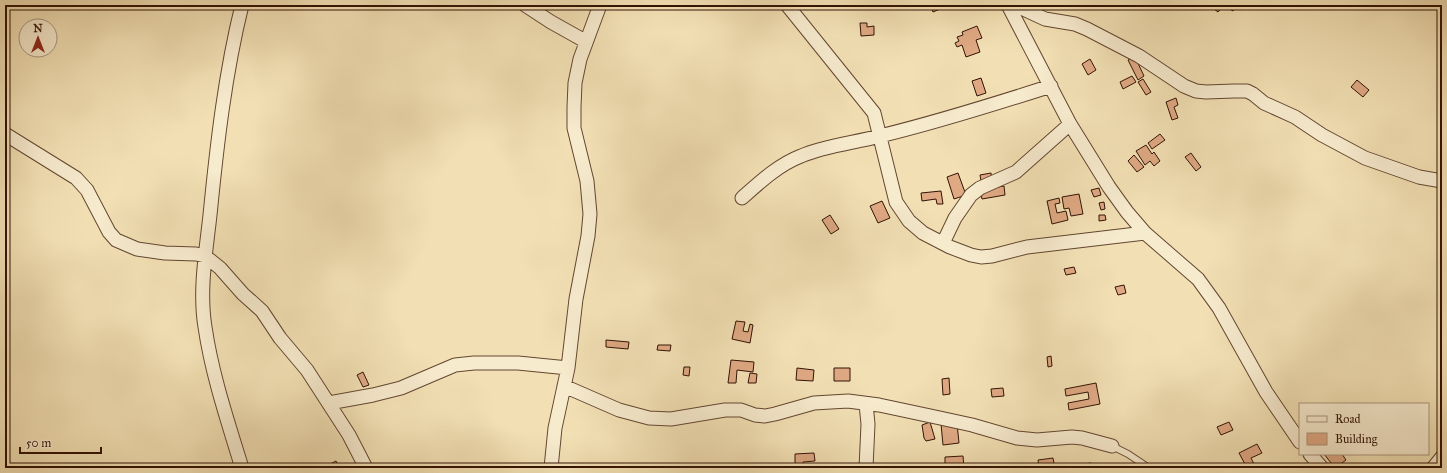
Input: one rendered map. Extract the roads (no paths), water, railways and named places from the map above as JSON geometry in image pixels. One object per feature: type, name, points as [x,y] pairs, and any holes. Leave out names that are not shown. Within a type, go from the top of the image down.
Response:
[{"type":"street","points":[[242,5],[230,59],[220,120],[205,256],[202,298],[205,326],[216,381],[242,468]]},
{"type":"street","points":[[525,5],[551,22],[586,41]]},
{"type":"street","points":[[551,468],[555,428],[568,368],[576,298],[588,236],[590,214],[587,180],[574,128],[575,83],[580,59],[600,5]]},
{"type":"street","points":[[787,5],[874,113],[899,209],[908,221],[916,228],[942,243],[971,255],[987,256],[1027,246],[1145,233]]},
{"type":"street","points":[[1008,5],[1070,124],[1114,193],[1127,212],[1145,233],[1198,279],[1219,308],[1266,392],[1299,441]]},
{"type":"street","points":[[1015,5],[1045,19],[1075,24],[1087,29],[1139,56],[1184,86],[1196,91],[1234,91],[1253,94],[1264,103],[1295,117],[1322,135],[1365,158],[1419,177],[1442,181]]},
{"type":"street","points":[[742,198],[765,177],[800,156],[817,150],[880,136],[972,112],[1051,86]]},
{"type":"street","points":[[942,243],[955,218],[972,195],[980,188],[1016,172],[1070,124]]},
{"type":"street","points":[[5,134],[76,178],[87,190],[109,232],[116,240],[137,249],[205,256],[220,268],[243,294],[262,311],[280,338],[307,370],[349,435],[366,468]]},
{"type":"street","points":[[329,403],[401,388],[455,365],[496,363],[568,368]]},
{"type":"street","points":[[564,386],[623,412],[659,419],[671,419],[725,410],[741,410],[755,415],[765,416],[806,405],[830,401],[848,401],[879,405],[972,425],[1017,438],[1037,440],[1072,437],[1112,446]]},
{"type":"street","points":[[866,404],[868,424],[866,468]]},
{"type":"street","points":[[1311,455],[1322,468]]},
{"type":"street","points":[[1433,468],[1442,457]]},
{"type":"lane","points":[[1112,446],[1128,454],[1149,468]]}]
